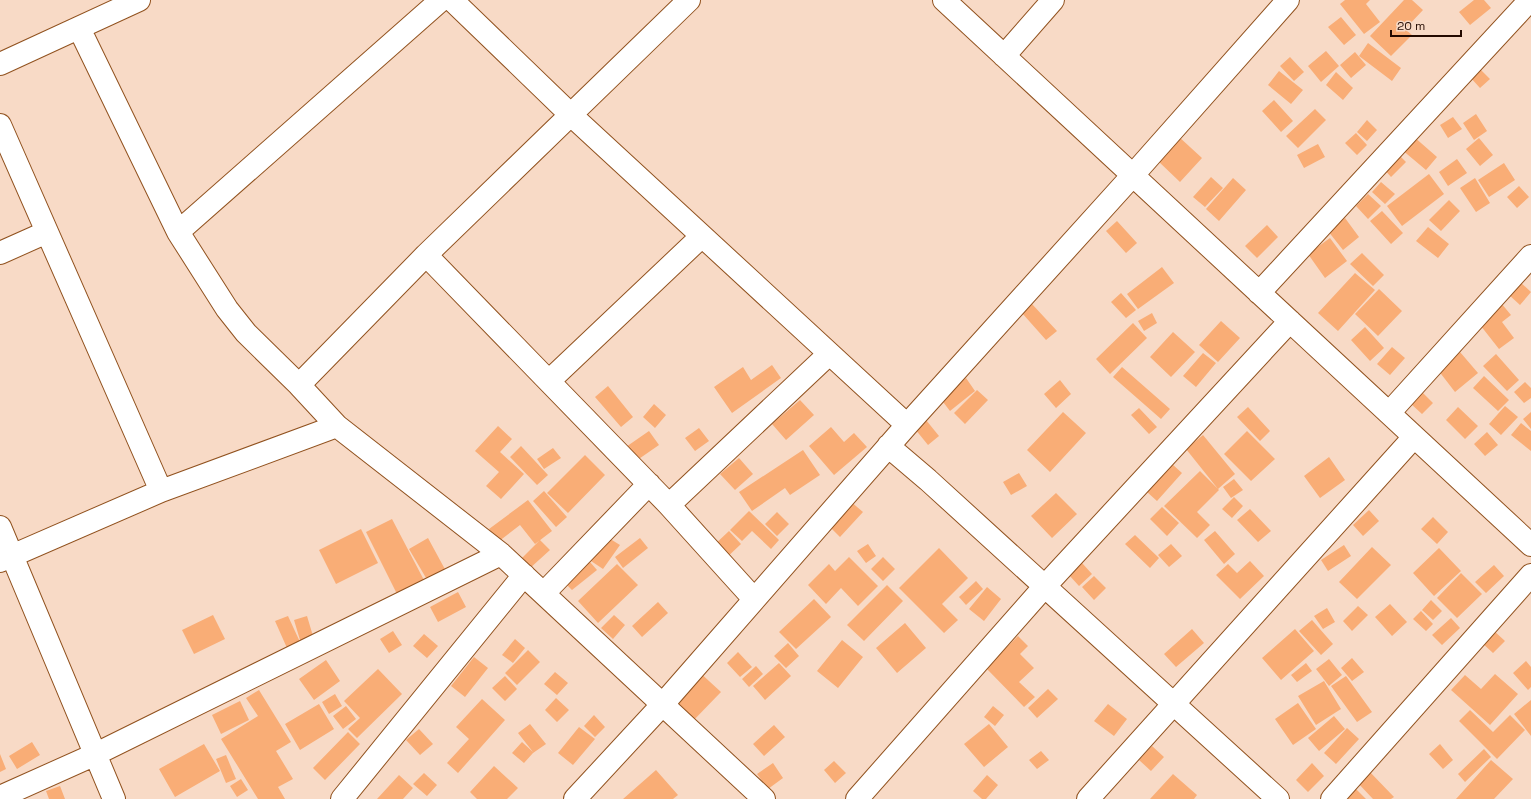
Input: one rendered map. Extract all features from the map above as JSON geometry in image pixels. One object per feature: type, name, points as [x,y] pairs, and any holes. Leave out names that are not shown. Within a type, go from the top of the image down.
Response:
[{"type":"street","points":[[0,64],[139,0]]},
{"type":"street","points":[[178,232],[441,0]]},
{"type":"street","points":[[452,0],[571,115],[906,425]]},
{"type":"street","points":[[299,385],[426,255],[689,0]]},
{"type":"street","points":[[944,0],[1414,437],[1528,536]]},
{"type":"street","points":[[1004,56],[1053,0]]},
{"type":"street","points":[[575,799],[663,704],[906,425],[1133,175],[1288,0]]},
{"type":"street","points":[[1259,293],[1530,0]]},
{"type":"street","points":[[79,28],[178,232],[227,309],[246,333],[299,385],[337,426],[501,554],[764,799]]},
{"type":"street","points":[[0,125],[160,491]]},
{"type":"street","points":[[0,253],[47,232]]},
{"type":"street","points":[[549,381],[702,236]]},
{"type":"street","points":[[426,255],[669,505],[754,600]]},
{"type":"street","points":[[1389,413],[1531,256]]},
{"type":"street","points":[[857,799],[1045,586],[1290,321]]},
{"type":"street","points":[[669,505],[829,354]]},
{"type":"street","points":[[6,558],[160,491],[337,426]]},
{"type":"street","points":[[1088,799],[1414,437]]},
{"type":"street","points":[[888,446],[928,480],[1278,799]]},
{"type":"street","points":[[544,593],[649,484]]},
{"type":"street","points":[[0,527],[6,558],[96,754],[114,799]]},
{"type":"street","points":[[0,797],[96,754],[501,554]]},
{"type":"street","points":[[342,799],[524,575]]},
{"type":"street","points":[[1332,799],[1531,575]]},
{"type":"building","points":[[1345,0],[1370,0],[1366,4],[1380,22],[1364,34],[1340,4]]},
{"type":"building","points":[[1404,0],[1412,0],[1423,10],[1405,29],[1412,35],[1391,56],[1370,36]]},
{"type":"building","points":[[1474,0],[1484,0],[1491,8],[1470,25],[1459,12]]},
{"type":"building","points":[[1341,17],[1356,35],[1344,45],[1328,27]]},
{"type":"building","points":[[1368,43],[1401,68],[1392,81],[1359,56]]},
{"type":"building","points":[[1326,51],[1339,66],[1321,82],[1308,66]]},
{"type":"building","points":[[1355,52],[1366,65],[1351,78],[1340,65]]},
{"type":"building","points":[[1290,57],[1304,72],[1294,81],[1280,66]]},
{"type":"building","points":[[1479,68],[1490,79],[1480,88],[1470,77]]},
{"type":"building","points":[[1279,71],[1303,90],[1291,104],[1268,85]]},
{"type":"building","points":[[1336,72],[1353,88],[1343,100],[1326,85]]},
{"type":"building","points":[[1274,100],[1293,121],[1281,132],[1262,111]]},
{"type":"building","points":[[1315,109],[1326,120],[1298,148],[1286,136]]},
{"type":"building","points":[[1476,114],[1487,131],[1474,140],[1463,123]]},
{"type":"building","points":[[1453,117],[1462,129],[1448,138],[1440,125]]},
{"type":"building","points":[[1367,120],[1377,130],[1367,141],[1357,132]]},
{"type":"building","points":[[1356,133],[1367,145],[1357,155],[1345,143]]},
{"type":"building","points":[[1178,136],[1202,158],[1180,182],[1157,160]]},
{"type":"building","points":[[1413,136],[1437,157],[1426,170],[1401,149]]},
{"type":"building","points":[[1479,138],[1493,155],[1480,166],[1466,149]]},
{"type":"building","points":[[1318,144],[1325,157],[1304,168],[1297,155]]},
{"type":"building","points":[[1398,154],[1406,162],[1391,177],[1383,168]]},
{"type":"building","points":[[1457,159],[1467,173],[1448,186],[1439,172]]},
{"type":"building","points":[[1504,163],[1515,180],[1489,197],[1478,180]]},
{"type":"building","points":[[1429,174],[1444,194],[1402,226],[1387,206]]},
{"type":"building","points":[[1211,177],[1223,188],[1205,207],[1193,197]]},
{"type":"building","points":[[1233,178],[1246,190],[1219,221],[1206,209]]},
{"type":"building","points":[[1475,178],[1490,203],[1476,212],[1460,188]]},
{"type":"building","points":[[1381,182],[1395,194],[1385,204],[1372,192]]},
{"type":"building","points":[[1519,186],[1529,197],[1517,208],[1507,197]]},
{"type":"building","points":[[1368,194],[1381,206],[1368,219],[1356,206]]},
{"type":"building","points":[[1449,200],[1460,211],[1441,231],[1429,220]]},
{"type":"building","points":[[1382,211],[1403,233],[1391,244],[1370,221]]},
{"type":"building","points":[[1345,218],[1359,237],[1343,250],[1328,231]]},
{"type":"building","points":[[1117,221],[1137,243],[1126,253],[1106,231]]},
{"type":"building","points":[[1267,225],[1278,237],[1257,258],[1245,246]]},
{"type":"building","points":[[1428,227],[1449,244],[1438,258],[1416,241]]},
{"type":"building","points":[[1330,238],[1347,261],[1325,278],[1308,254]]},
{"type":"building","points":[[1362,253],[1384,275],[1373,286],[1350,264]]},
{"type":"building","points":[[1162,267],[1174,283],[1138,309],[1127,294]]},
{"type":"building","points":[[1355,273],[1375,290],[1338,331],[1318,313]]},
{"type":"building","points":[[1519,281],[1531,292],[1520,305],[1508,294]]},
{"type":"building","points":[[1379,289],[1402,311],[1378,336],[1355,314]]},
{"type":"building","points":[[1121,293],[1136,310],[1126,318],[1111,302]]},
{"type":"building","points":[[1501,303],[1511,315],[1502,322],[1514,338],[1499,349],[1477,321]]},
{"type":"building","points":[[1032,304],[1057,331],[1046,340],[1022,313]]},
{"type":"building","points":[[1152,313],[1157,323],[1144,331],[1138,321]]},
{"type":"building","points":[[1221,321],[1240,338],[1218,362],[1199,345]]},
{"type":"building","points":[[1133,323],[1147,338],[1110,374],[1096,359]]},
{"type":"building","points":[[1365,327],[1384,348],[1370,361],[1351,340]]},
{"type":"building","points":[[1173,332],[1195,352],[1171,377],[1150,357]]},
{"type":"building","points":[[1392,347],[1405,358],[1390,375],[1377,364]]},
{"type":"building","points":[[1460,352],[1478,373],[1455,392],[1438,370]]},
{"type":"building","points":[[1203,353],[1216,363],[1196,387],[1183,376]]},
{"type":"building","points":[[1496,354],[1519,380],[1507,391],[1483,366]]},
{"type":"building","points":[[772,365],[781,378],[732,413],[714,387],[743,367],[751,380]]},
{"type":"building","points":[[1122,367],[1170,409],[1161,419],[1113,377]]},
{"type":"building","points":[[1484,376],[1509,400],[1498,411],[1473,388]]},
{"type":"building","points":[[966,378],[975,391],[950,411],[940,398]]},
{"type":"building","points":[[1060,380],[1071,394],[1056,408],[1044,394]]},
{"type":"building","points":[[1525,382],[1531,388],[1531,398],[1524,403],[1514,392]]},
{"type":"building","points":[[608,386],[633,417],[621,427],[595,397]]},
{"type":"building","points":[[977,390],[988,400],[965,424],[954,413]]},
{"type":"building","points":[[1421,391],[1433,403],[1422,414],[1410,403]]},
{"type":"building","points":[[800,400],[814,415],[786,440],[772,424]]},
{"type":"building","points":[[654,404],[666,415],[655,428],[643,417]]},
{"type":"building","points":[[1505,406],[1518,417],[1501,435],[1489,424]]},
{"type":"building","points":[[1248,407],[1270,431],[1260,441],[1237,417]]},
{"type":"building","points":[[1458,407],[1478,426],[1465,439],[1446,420]]},
{"type":"building","points":[[1139,408],[1157,427],[1149,434],[1131,415]]},
{"type":"building","points":[[1063,412],[1086,433],[1050,472],[1027,450]]},
{"type":"building","points":[[1531,412],[1531,429],[1523,419]]},
{"type":"building","points":[[926,420],[939,436],[928,445],[915,429]]},
{"type":"building","points":[[1521,423],[1531,431],[1531,451],[1511,435]]},
{"type":"building","points":[[498,426],[512,439],[500,452],[524,474],[501,499],[486,486],[499,472],[475,451]]},
{"type":"building","points":[[831,427],[844,442],[854,433],[867,447],[834,475],[809,446]]},
{"type":"building","points":[[699,428],[709,441],[695,451],[685,438]]},
{"type":"building","points":[[649,431],[659,445],[633,463],[623,449]]},
{"type":"building","points":[[1247,431],[1275,459],[1251,481],[1224,454]]},
{"type":"building","points":[[1487,432],[1498,445],[1485,456],[1474,444]]},
{"type":"building","points":[[1203,435],[1235,474],[1218,489],[1186,449]]},
{"type":"building","points":[[521,446],[548,475],[537,485],[510,457]]},
{"type":"building","points":[[553,448],[561,458],[544,469],[537,459]]},
{"type":"building","points":[[803,450],[820,475],[790,495],[785,488],[752,511],[739,492]]},
{"type":"building","points":[[585,455],[605,475],[568,513],[547,493]]},
{"type":"building","points":[[1329,457],[1345,480],[1320,498],[1304,476]]},
{"type":"building","points":[[739,458],[753,474],[735,490],[720,474]]},
{"type":"building","points":[[1172,464],[1182,473],[1157,501],[1147,492]]},
{"type":"building","points":[[1200,471],[1219,490],[1197,512],[1210,525],[1197,538],[1164,506]]},
{"type":"building","points":[[1019,473],[1027,486],[1011,495],[1003,482]]},
{"type":"building","points":[[1234,479],[1243,490],[1231,498],[1223,487]]},
{"type":"building","points":[[544,491],[567,517],[556,527],[533,501]]},
{"type":"building","points":[[1056,493],[1077,514],[1052,538],[1031,516]]},
{"type":"building","points":[[1234,497],[1243,506],[1232,518],[1222,509]]},
{"type":"building","points":[[528,500],[552,531],[535,544],[520,525],[498,542],[489,529]]},
{"type":"building","points":[[850,501],[863,512],[840,537],[828,525]]},
{"type":"building","points":[[1162,507],[1179,523],[1167,536],[1150,519]]},
{"type":"building","points":[[1250,509],[1271,531],[1258,542],[1237,520]]},
{"type":"building","points":[[1369,510],[1379,521],[1363,536],[1353,525]]},
{"type":"building","points":[[749,511],[779,540],[771,549],[752,531],[742,541],[730,530]]},
{"type":"building","points":[[777,512],[789,524],[777,536],[765,524]]},
{"type":"building","points":[[1433,517],[1448,532],[1437,544],[1421,529]]},
{"type":"building","points":[[392,519],[426,584],[399,598],[366,532]]},
{"type":"building","points":[[361,529],[378,563],[336,584],[319,550]]},
{"type":"building","points":[[729,531],[741,544],[723,561],[711,548]]},
{"type":"building","points":[[1215,531],[1235,554],[1224,564],[1204,540]]},
{"type":"building","points":[[1135,535],[1159,558],[1150,568],[1125,544]]},
{"type":"building","points":[[607,537],[620,545],[603,569],[591,561]]},
{"type":"building","points":[[428,538],[447,573],[429,583],[409,549]]},
{"type":"building","points":[[640,538],[648,548],[623,568],[615,557]]},
{"type":"building","points":[[540,540],[550,550],[529,569],[520,560]]},
{"type":"building","points":[[868,544],[876,556],[866,563],[857,551]]},
{"type":"building","points":[[1171,544],[1182,556],[1169,567],[1158,555]]},
{"type":"building","points":[[1344,545],[1351,556],[1328,571],[1321,560]]},
{"type":"building","points":[[1372,547],[1391,565],[1357,599],[1339,582]]},
{"type":"building","points":[[939,548],[968,578],[942,604],[958,620],[944,633],[899,588]]},
{"type":"building","points":[[1439,548],[1461,571],[1434,596],[1413,573]]},
{"type":"building","points":[[849,557],[878,586],[858,606],[841,588],[826,604],[808,585],[829,564],[835,571]]},
{"type":"building","points":[[883,557],[895,569],[883,581],[871,569]]},
{"type":"building","points":[[1250,561],[1264,576],[1240,599],[1216,575],[1228,564],[1237,573]]},
{"type":"building","points":[[590,562],[597,570],[572,590],[565,583]]},
{"type":"building","points":[[1082,563],[1092,574],[1079,586],[1069,575]]},
{"type":"building","points":[[617,564],[638,585],[598,623],[578,601]]},
{"type":"building","points":[[1494,565],[1504,576],[1486,593],[1475,582]]},
{"type":"building","points":[[1461,573],[1482,594],[1457,618],[1437,598]]},
{"type":"building","points":[[1094,576],[1106,588],[1094,600],[1082,587]]},
{"type":"building","points":[[976,581],[983,589],[966,605],[959,597]]},
{"type":"building","points":[[887,585],[903,601],[864,641],[847,625]]},
{"type":"building","points":[[987,587],[1001,599],[984,621],[969,609]]},
{"type":"building","points":[[458,592],[466,607],[438,622],[430,607]]},
{"type":"building","points":[[814,599],[831,617],[796,649],[779,632]]},
{"type":"building","points":[[1431,600],[1442,611],[1433,620],[1422,610]]},
{"type":"building","points":[[658,602],[668,613],[642,637],[632,626]]},
{"type":"building","points":[[1390,604],[1407,622],[1392,636],[1375,617]]},
{"type":"building","points":[[1358,606],[1368,615],[1352,631],[1343,621]]},
{"type":"building","points":[[1327,608],[1335,622],[1323,629],[1314,616]]},
{"type":"building","points":[[1421,611],[1433,624],[1426,631],[1413,619]]},
{"type":"building","points":[[213,615],[225,639],[194,654],[182,630]]},
{"type":"building","points":[[614,615],[625,625],[613,639],[601,628]]},
{"type":"building","points":[[288,616],[300,642],[287,648],[275,621]]},
{"type":"building","points":[[307,616],[313,636],[300,640],[294,620]]},
{"type":"building","points":[[1451,618],[1460,628],[1442,645],[1432,635]]},
{"type":"building","points":[[1312,620],[1333,644],[1321,655],[1299,631]]},
{"type":"building","points":[[905,623],[926,648],[897,673],[876,648]]},
{"type":"building","points":[[1192,629],[1204,643],[1176,667],[1164,654]]},
{"type":"building","points":[[1295,629],[1314,651],[1281,680],[1262,658]]},
{"type":"building","points":[[1493,630],[1505,641],[1493,653],[1481,642]]},
{"type":"building","points":[[393,631],[402,645],[389,653],[380,639]]},
{"type":"building","points":[[424,634],[438,646],[427,658],[413,646]]},
{"type":"building","points":[[1018,636],[1028,646],[1020,654],[1034,668],[1019,682],[1035,697],[1024,707],[986,668]]},
{"type":"building","points":[[515,639],[525,648],[513,663],[502,655]]},
{"type":"building","points":[[842,640],[863,657],[838,688],[817,671]]},
{"type":"building","points":[[788,643],[799,656],[786,668],[774,656]]},
{"type":"building","points":[[528,650],[540,662],[517,685],[505,673]]},
{"type":"building","points":[[738,652],[752,667],[740,677],[727,663]]},
{"type":"building","points":[[474,657],[488,668],[465,697],[451,686]]},
{"type":"building","points":[[1352,658],[1364,672],[1352,681],[1341,668]]},
{"type":"building","points":[[1329,659],[1342,675],[1329,686],[1316,669]]},
{"type":"building","points":[[326,660],[340,681],[314,700],[299,679]]},
{"type":"building","points":[[1526,661],[1531,667],[1531,687],[1528,690],[1513,673]]},
{"type":"building","points":[[779,663],[791,676],[765,700],[753,686]]},
{"type":"building","points":[[1306,663],[1312,671],[1297,682],[1291,675]]},
{"type":"building","points":[[756,666],[763,674],[749,687],[742,679]]},
{"type":"building","points":[[378,669],[402,694],[357,738],[348,729],[360,718],[344,701]]},
{"type":"building","points":[[697,670],[721,692],[690,724],[667,703]]},
{"type":"building","points":[[555,672],[568,683],[557,695],[544,684]]},
{"type":"building","points":[[1495,674],[1518,694],[1490,725],[1451,690],[1465,675],[1481,689]]},
{"type":"building","points":[[505,676],[517,689],[505,701],[492,688]]},
{"type":"building","points":[[1346,676],[1372,712],[1357,722],[1331,686]]},
{"type":"building","points":[[1324,681],[1341,709],[1316,725],[1298,696]]},
{"type":"building","points":[[1048,689],[1058,699],[1037,718],[1028,708]]},
{"type":"building","points":[[259,690],[291,742],[276,751],[293,779],[278,787],[285,799],[258,799],[221,739],[258,716],[246,698]]},
{"type":"building","points":[[335,694],[342,706],[329,714],[322,702]]},
{"type":"building","points":[[556,698],[569,710],[557,722],[545,710]]},
{"type":"building","points":[[482,699],[505,720],[458,773],[447,763],[469,739],[456,727]]},
{"type":"building","points":[[1531,700],[1531,736],[1514,714]]},
{"type":"building","points":[[240,701],[249,720],[221,734],[212,715]]},
{"type":"building","points":[[1298,703],[1316,729],[1293,745],[1275,719]]},
{"type":"building","points":[[319,704],[334,729],[300,750],[285,724]]},
{"type":"building","points":[[1108,704],[1127,719],[1114,736],[1094,721]]},
{"type":"building","points":[[346,706],[356,719],[343,729],[333,716]]},
{"type":"building","points":[[993,706],[1004,715],[995,726],[984,717]]},
{"type":"building","points":[[1470,710],[1493,732],[1510,715],[1525,730],[1497,759],[1459,721]]},
{"type":"building","points":[[594,715],[605,727],[595,737],[584,726]]},
{"type":"building","points":[[1334,716],[1345,729],[1319,751],[1308,738]]},
{"type":"building","points":[[530,724],[546,744],[533,753],[524,763],[512,753],[522,742],[533,752],[518,733]]},
{"type":"building","points":[[989,724],[1008,747],[984,767],[964,744]]},
{"type":"building","points":[[774,725],[785,737],[764,756],[753,744]]},
{"type":"building","points":[[579,727],[595,739],[573,765],[558,753]]},
{"type":"building","points":[[1347,728],[1359,739],[1336,764],[1324,753]]},
{"type":"building","points":[[419,729],[433,744],[420,755],[406,740]]},
{"type":"building","points":[[348,732],[360,744],[325,780],[313,768]]},
{"type":"building","points":[[32,742],[40,755],[17,769],[9,756]]},
{"type":"building","points":[[204,744],[220,771],[175,797],[159,769]]},
{"type":"building","points":[[1440,744],[1453,760],[1443,769],[1429,754]]},
{"type":"building","points":[[1152,746],[1164,757],[1151,771],[1139,760]]},
{"type":"building","points":[[1484,749],[1491,757],[1465,782],[1458,774]]},
{"type":"building","points":[[1041,751],[1049,760],[1037,769],[1029,760]]},
{"type":"building","points":[[0,754],[6,769],[0,772]]},
{"type":"building","points":[[226,755],[236,779],[226,783],[216,759]]},
{"type":"building","points":[[1491,760],[1513,779],[1494,799],[1456,799]]},
{"type":"building","points":[[834,761],[846,773],[835,783],[824,770]]},
{"type":"building","points":[[773,763],[783,778],[768,789],[757,774]]},
{"type":"building","points":[[1312,763],[1324,776],[1308,792],[1296,780]]},
{"type":"building","points":[[494,766],[518,788],[507,799],[477,799],[470,792]]},
{"type":"building","points":[[656,770],[678,795],[673,799],[623,799]]},
{"type":"building","points":[[1368,770],[1394,797],[1391,799],[1373,799],[1356,781]]},
{"type":"building","points":[[424,773],[437,785],[427,796],[413,784]]},
{"type":"building","points":[[1173,774],[1197,795],[1194,799],[1150,799]]},
{"type":"building","points":[[399,775],[413,788],[403,799],[377,799]]},
{"type":"building","points":[[987,775],[998,785],[986,799],[982,799],[973,791]]},
{"type":"building","points":[[241,779],[248,790],[237,797],[230,786]]},
{"type":"building","points":[[60,786],[65,799],[49,799],[46,791]]},
{"type":"building","points":[[1354,787],[1366,799],[1343,799]]}]
